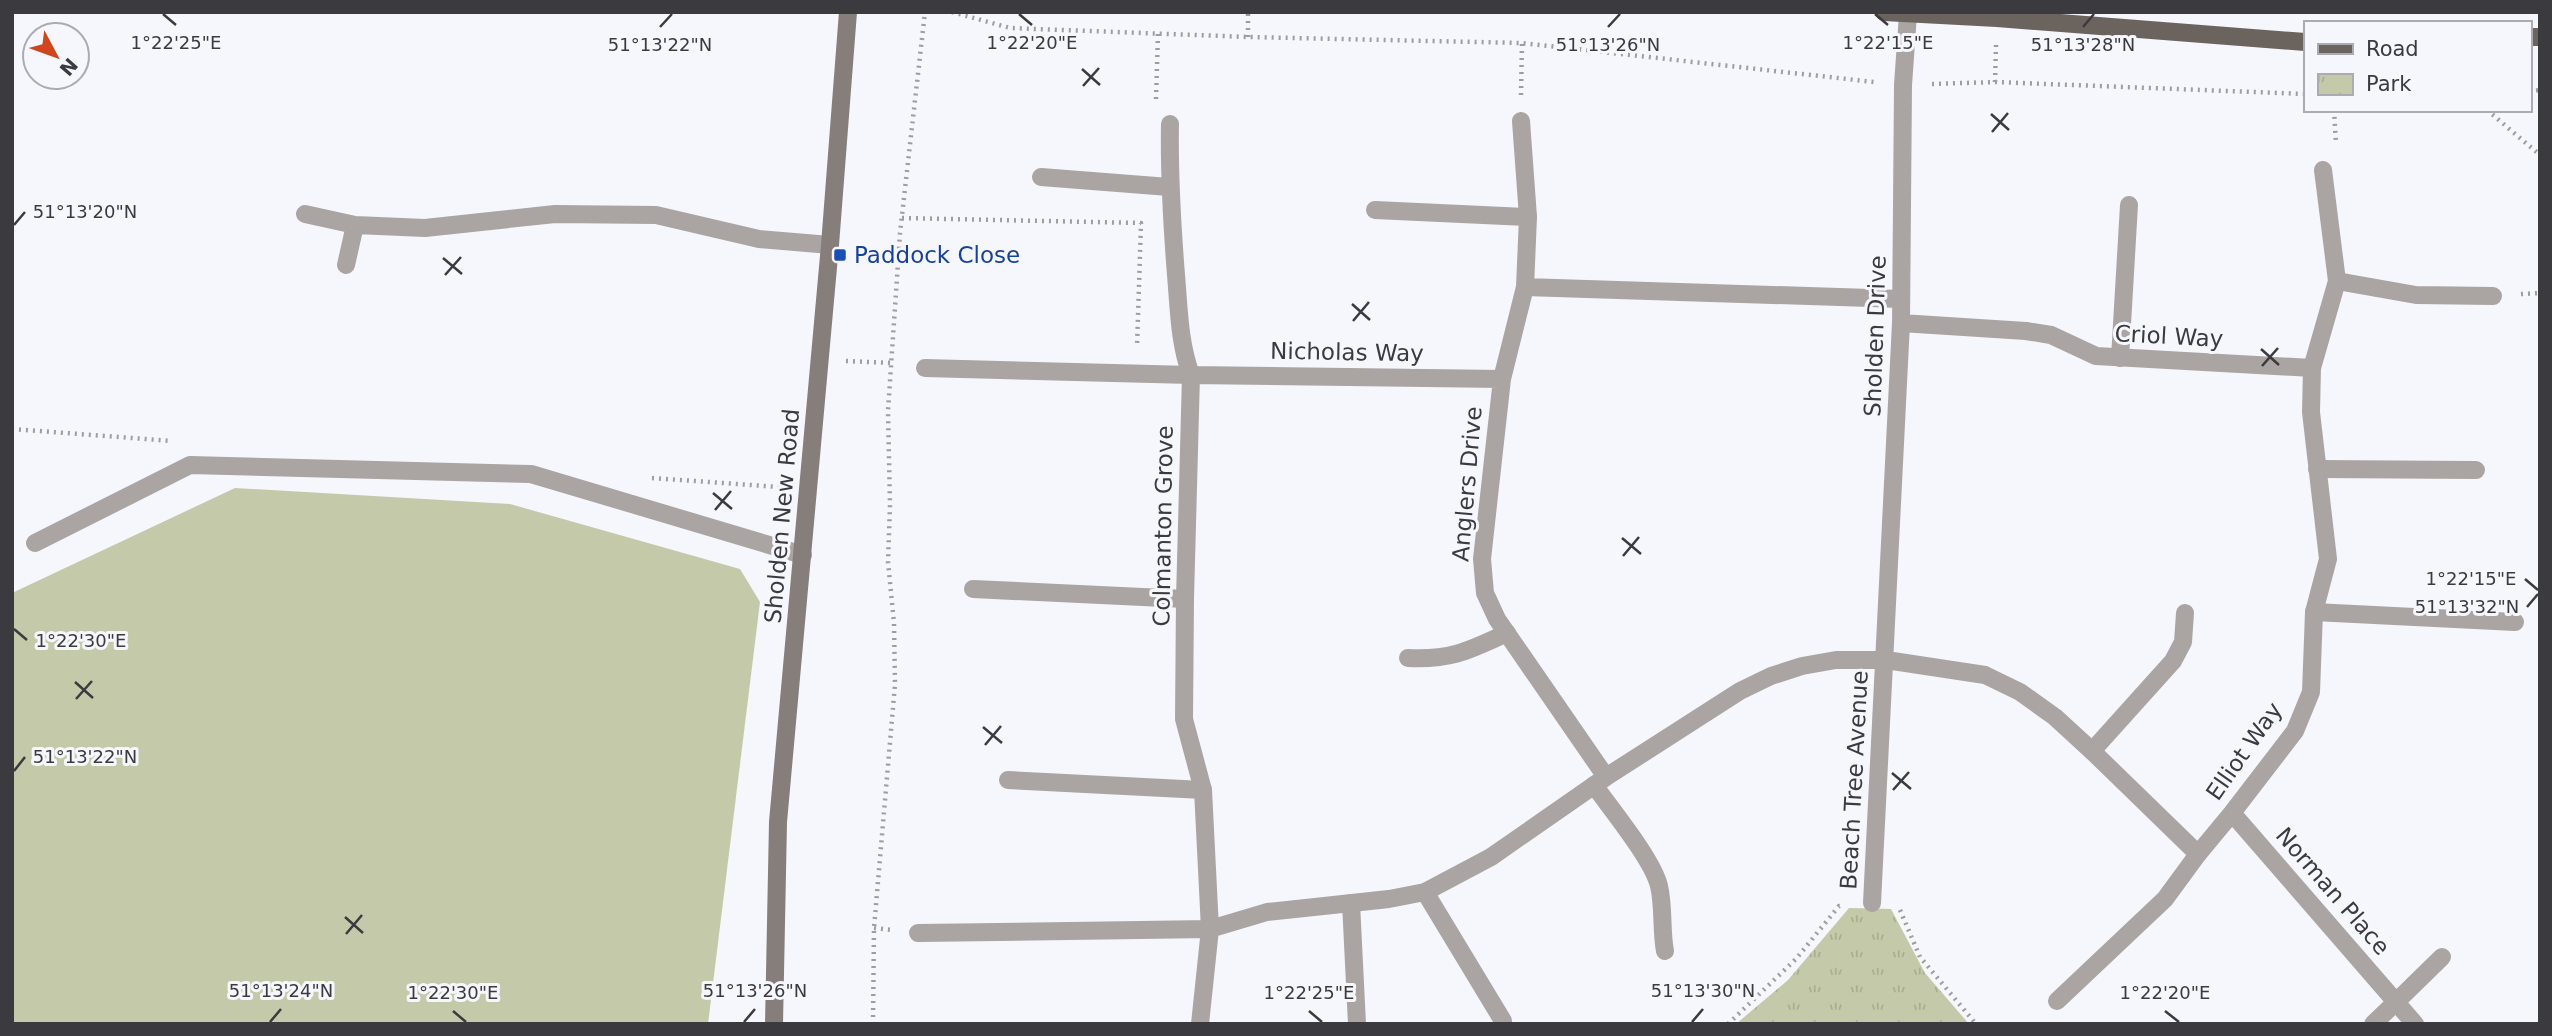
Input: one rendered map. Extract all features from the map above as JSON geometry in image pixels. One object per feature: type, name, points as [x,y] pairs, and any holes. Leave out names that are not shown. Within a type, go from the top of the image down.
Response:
[{"type":"main road","points":[[1884,12],[2304,42]]},
{"type":"street","name":"Sholden New Road","points":[[774,1024],[778,822],[830,245],[848,12]]},
{"type":"street","name":"Sholden Drive","points":[[1886,660],[1901,323],[1903,85],[1908,14]]},
{"type":"street","name":"Anglers Drive","points":[[1521,121],[1528,217],[1525,288],[1502,379],[1482,559],[1485,593],[1651,867],[1659,886],[1665,951]]},
{"type":"street","name":"Colmanton Grove","points":[[1170,124],[1169,187],[1182,351],[1191,375],[1184,719],[1203,790],[1210,929],[1200,1024]]},
{"type":"street","name":"Elliot Way","points":[[2057,1001],[2165,900],[2197,853],[2232,813],[2295,731],[2311,692],[2314,612],[2328,559],[2311,412],[2312,368],[2337,281],[2323,170]]},
{"type":"street","points":[[1041,177],[1169,187]]},
{"type":"street","points":[[2120,358],[2129,205]]},
{"type":"street","points":[[1375,210],[1528,217]]},
{"type":"street","points":[[305,214],[355,225],[425,228],[555,214],[656,215],[759,239],[830,245]]},
{"type":"street","points":[[346,265],[355,225]]},
{"type":"street","points":[[2337,281],[2416,295],[2493,296]]},
{"type":"street","points":[[1525,288],[1901,299]]},
{"type":"street","name":"Criol Way","points":[[1901,323],[2051,335],[2096,356],[2312,368]]},
{"type":"street","name":"Nicholas Way","points":[[925,368],[1502,379]]},
{"type":"street","points":[[35,543],[190,464],[531,474],[803,555]]},
{"type":"street","points":[[2317,469],[2476,470]]},
{"type":"street","points":[[973,589],[1185,599]]},
{"type":"street","points":[[2314,612],[2515,622]]},
{"type":"street","points":[[2092,751],[2173,661],[2183,642],[2185,614]]},
{"type":"street","points":[[1408,658],[1447,658],[1507,633]]},
{"type":"street","points":[[918,933],[1210,929],[1267,912],[1389,899],[1425,892],[1491,857],[1600,781],[1740,691],[1771,676],[1802,666],[1836,660],[1886,660],[1985,675],[2055,717],[2197,853]]},
{"type":"street","name":"Beach Tree Avenue","points":[[1872,902],[1886,660]]},
{"type":"street","points":[[1008,780],[1203,790]]},
{"type":"street","name":"Norman Place","points":[[2232,813],[2415,1024]]},
{"type":"street","points":[[1425,892],[1503,1021]]},
{"type":"street","points":[[1351,903],[1357,1024]]},
{"type":"street","points":[[2373,1024],[2442,957]]},
{"type":"path","points":[[873,1024],[874,928],[895,684],[894,623],[888,562],[888,411],[902,218],[925,12]]},
{"type":"path","points":[[952,12],[1010,27],[1248,37],[1522,43],[1903,85],[1995,82],[2304,94]]},
{"type":"path","points":[[1248,12],[1248,37]]},
{"type":"path","points":[[1158,33],[1155,118],[1170,124]]},
{"type":"path","points":[[1521,121],[1522,43]]},
{"type":"path","points":[[2489,112],[2540,155]]},
{"type":"path","points":[[902,218],[1141,223],[1136,373]]},
{"type":"path","points":[[820,360],[891,363],[925,368]]},
{"type":"path","points":[[1728,1024],[1796,959],[1839,906],[1872,902],[1901,910],[1920,957],[1976,1024]]},
{"type":"green space","points":[[235,488],[510,504],[740,569],[760,602],[708,1024],[12,1024],[12,593]]},
{"type":"green space","points":[[1849,908],[1891,909],[1925,973],[1969,1024],[1736,1024],[1788,980]]},
{"type":"place","name":"Paddock Close","points":[[840,255]]}]
